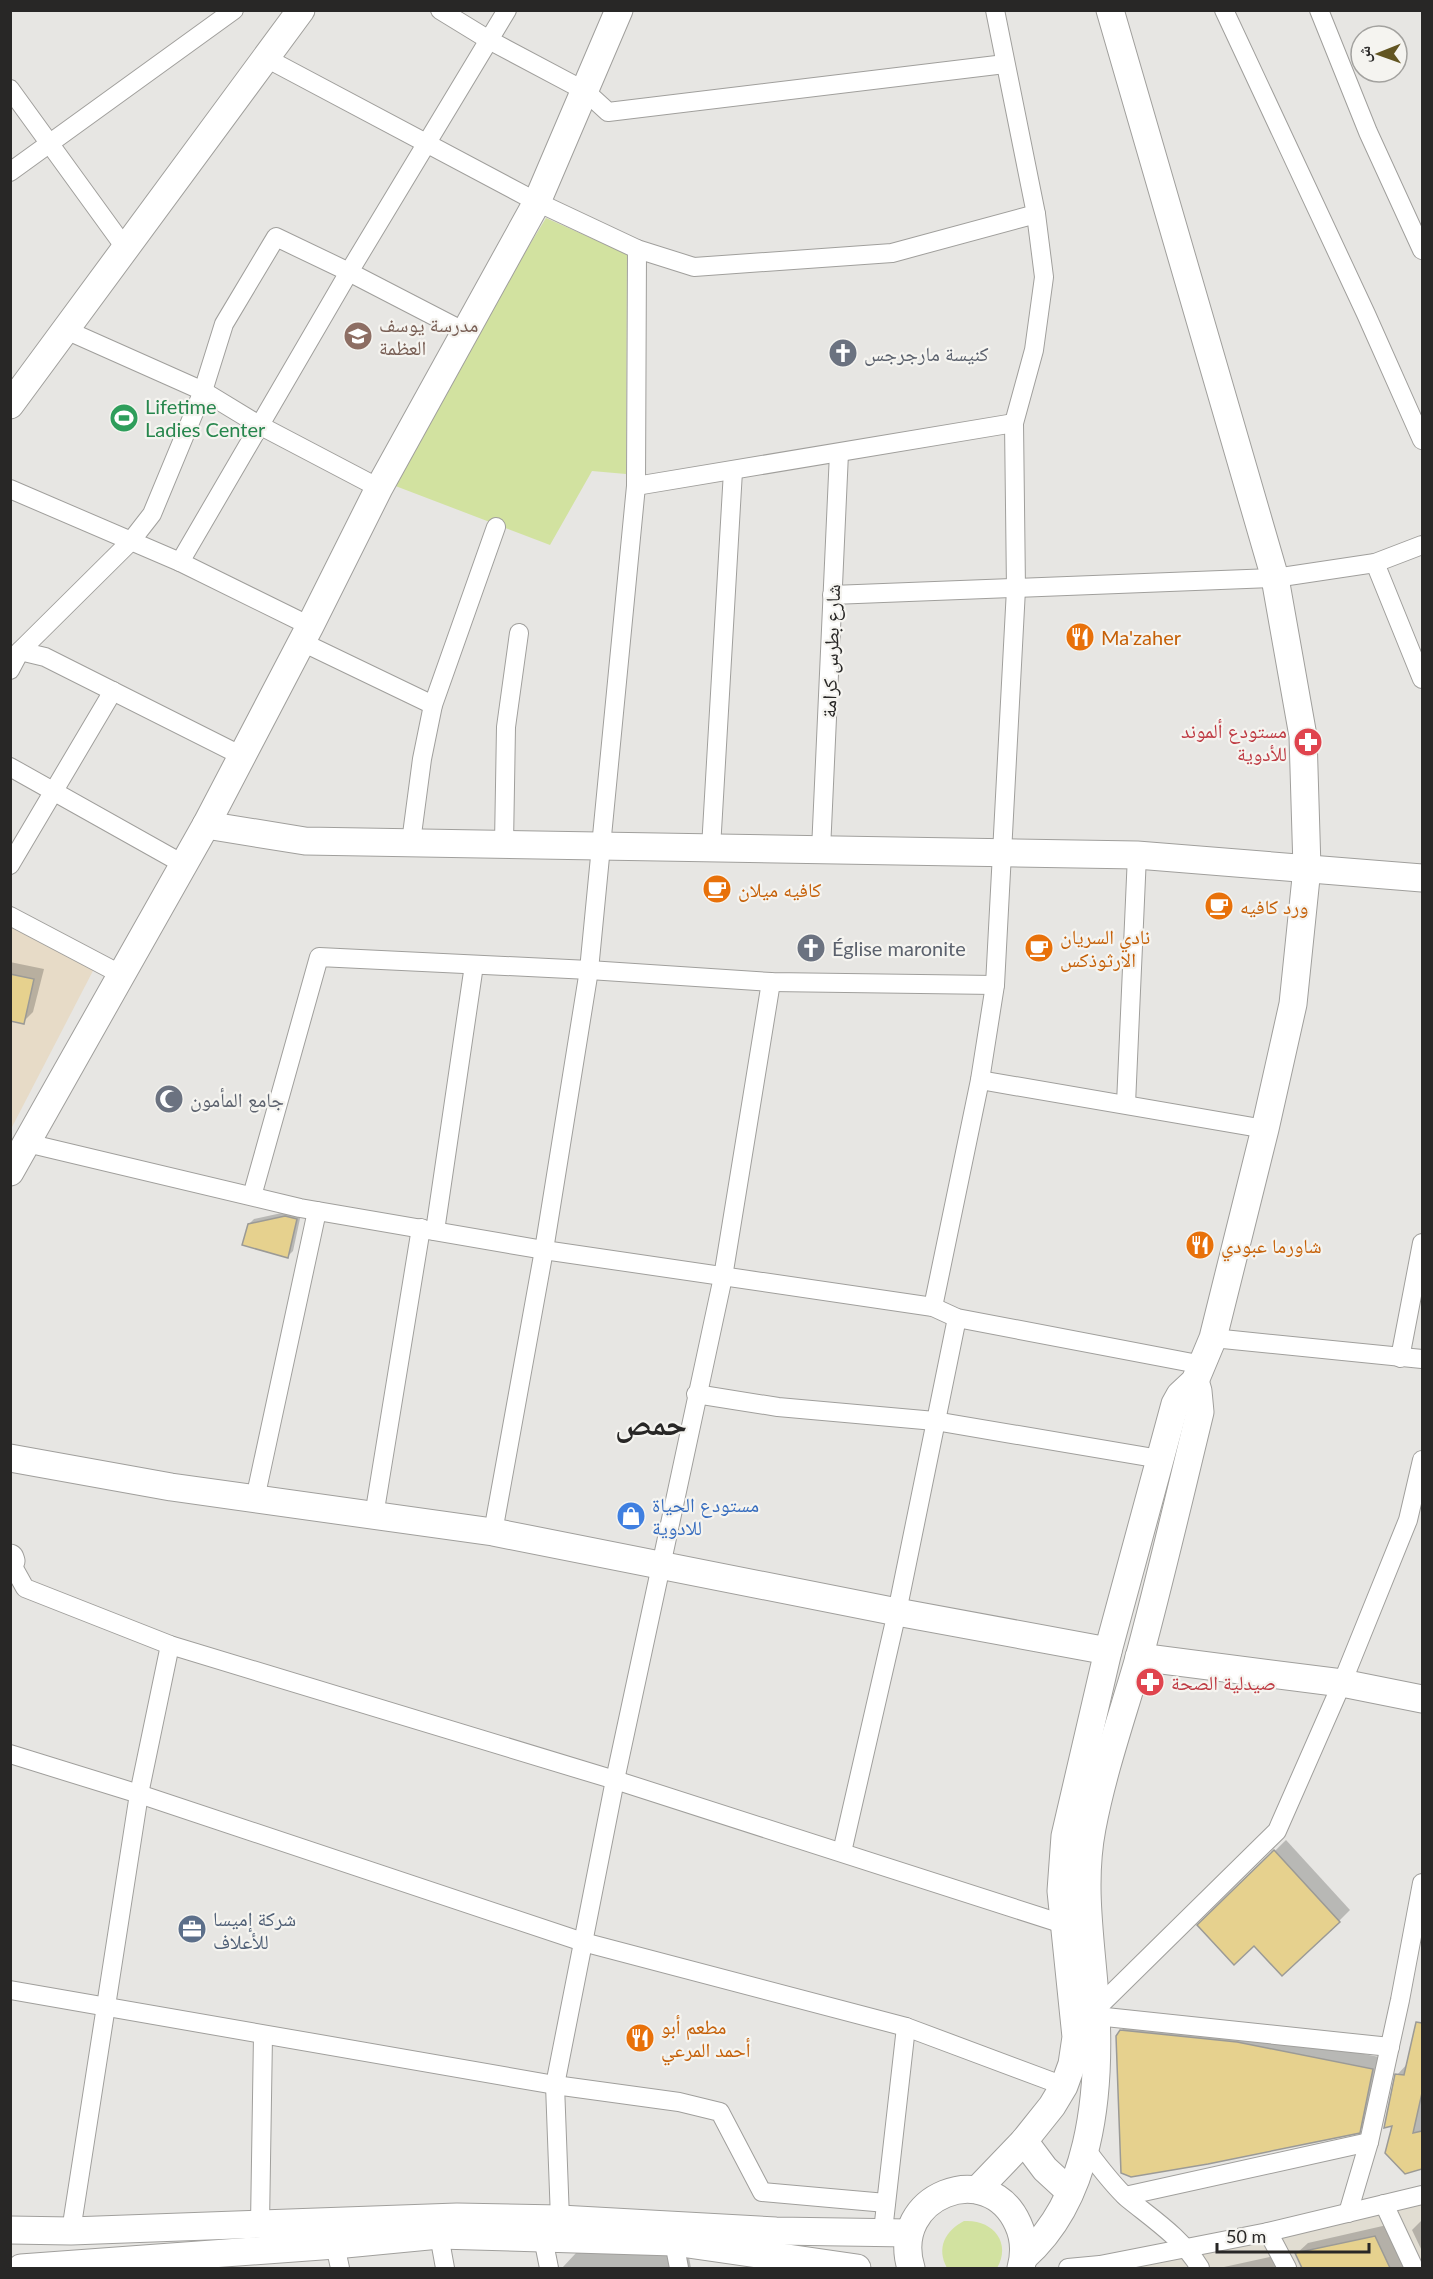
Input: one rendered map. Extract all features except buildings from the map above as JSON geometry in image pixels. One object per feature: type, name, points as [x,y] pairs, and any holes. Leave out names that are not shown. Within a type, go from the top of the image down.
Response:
[{"type":"main road","points":[[10,405],[301,10]]},
{"type":"main road","points":[[10,1172],[206,825],[379,488],[537,202],[619,10]]},
{"type":"main road","points":[[1023,2263],[1057,2220],[1080,2170],[1095,2082],[1096,2012],[1087,1911],[1088,1853],[1098,1800],[1139,1657],[1200,1412],[1199,1373],[1213,1338],[1265,1129],[1293,1004],[1307,868],[1303,736],[1275,578],[1110,10]]},
{"type":"main road","points":[[206,825],[305,841],[1137,855],[1422,878]]},
{"type":"main road","points":[[977,2190],[1024,2141],[1052,2106],[1064,2086],[1072,2064],[1076,2037],[1061,1891],[1065,1836],[1108,1651],[1175,1404],[1199,1373]]},
{"type":"main road","points":[[10,1458],[171,1487],[493,1532],[1108,1651]]},
{"type":"main road","points":[[1139,1657],[1342,1683],[1422,1699]]},
{"type":"main road","points":[[1024,2141],[1045,2169],[1070,2192]]},
{"type":"main road","points":[[21,2268],[337,2257],[439,2235],[551,2229],[896,2232],[914,2219],[934,2198],[948,2192],[962,2190],[977,2190],[998,2199],[1014,2214],[1023,2234],[1023,2263]]},
{"type":"main road","points":[[10,2230],[71,2231],[457,2217],[674,2242],[857,2268]]},
{"type":"main road","points":[[896,2232],[911,2268]]},
{"type":"street","points":[[10,172],[234,10]]},
{"type":"street","points":[[440,10],[489,40],[585,91],[608,112],[1005,64]]},
{"type":"street","points":[[180,562],[349,272],[507,10]]},
{"type":"street","points":[[933,1307],[981,1080],[995,986],[1016,589],[1014,423],[1034,350],[1044,277],[1036,214],[995,10]]},
{"type":"street","points":[[1224,10],[1356,292],[1422,440]]},
{"type":"street","points":[[1319,10],[1368,132],[1422,250]]},
{"type":"street","points":[[266,58],[537,202],[637,249],[694,267],[892,253],[1036,214]]},
{"type":"street","points":[[10,89],[126,249]]},
{"type":"street","points":[[10,670],[20,651],[131,541],[152,514],[203,391],[224,324],[276,237],[465,332]]},
{"type":"street","points":[[493,1532],[544,1250],[590,970],[636,486],[637,249]]},
{"type":"street","points":[[66,330],[203,391],[260,425],[379,488]]},
{"type":"street","points":[[636,486],[1014,423]]},
{"type":"street","name":"شارع بطرس كرامة","points":[[821,850],[839,453]]},
{"type":"street","points":[[711,848],[733,471]]},
{"type":"street","points":[[10,489],[180,562],[433,705]]},
{"type":"street","points":[[411,842],[422,759],[433,705],[496,527]]},
{"type":"street","points":[[832,595],[1275,578],[1375,563],[1422,545]]},
{"type":"street","points":[[1375,563],[1422,679]]},
{"type":"street","points":[[504,844],[506,727],[519,633]]},
{"type":"street","points":[[20,651],[45,657],[242,756]]},
{"type":"street","points":[[10,865],[113,691]]},
{"type":"street","points":[[10,767],[183,864]]},
{"type":"street","points":[[1126,1104],[1137,855]]},
{"type":"street","points":[[10,916],[122,975]]},
{"type":"street","points":[[252,1196],[319,957],[590,970],[771,982],[995,986]]},
{"type":"street","points":[[374,1516],[428,1230],[474,965]]},
{"type":"street","points":[[549,2268],[555,2085],[615,1780],[696,1394],[723,1277],[771,982]]},
{"type":"street","points":[[981,1080],[1265,1129]]},
{"type":"street","points":[[27,1143],[317,1211],[544,1250],[933,1307],[957,1318],[1199,1373]]},
{"type":"street","points":[[255,1499],[317,1211]]},
{"type":"street","points":[[1400,1358],[1422,1244]]},
{"type":"street","points":[[842,1852],[897,1612],[957,1318]]},
{"type":"street","points":[[1213,1338],[1422,1359]]},
{"type":"street","points":[[696,1394],[778,1407],[935,1421],[1160,1459]]},
{"type":"street","points":[[1096,2012],[1277,1831],[1342,1683],[1408,1520],[1422,1461]]},
{"type":"street","points":[[11,1560],[24,1588],[170,1644],[615,1780],[1064,1924]]},
{"type":"street","points":[[71,2231],[139,1794],[170,1644]]},
{"type":"street","points":[[10,1754],[139,1794],[583,1942],[906,2027],[1064,2086]]},
{"type":"street","points":[[1348,2213],[1369,2142],[1422,1883]]},
{"type":"street","points":[[10,1990],[555,2085],[679,2102],[720,2112],[762,2192],[886,2203]]},
{"type":"street","points":[[1096,2012],[1390,2047]]},
{"type":"street","points":[[896,2232],[886,2203],[906,2027]]},
{"type":"street","points":[[260,2224],[263,2035]]},
{"type":"street","points":[[1125,2196],[1369,2142]]},
{"type":"street","points":[[1084,2148],[1125,2196],[1177,2237],[1200,2268]]},
{"type":"street","points":[[1068,2268],[1100,2267],[1268,2232],[1422,2195]]},
{"type":"street","points":[[1384,2204],[1414,2268]]},
{"type":"street","points":[[1268,2232],[1287,2268]]},
{"type":"street","points":[[439,2235],[445,2268]]},
{"type":"street","points":[[674,2242],[679,2268]]},
{"type":"shaded area","points":[[11,923],[96,965],[11,1129]]},
{"type":"shaded area","points":[[1422,2195],[1422,2268],[1087,2268]]},
{"type":"green space","points":[[546,218],[627,254],[626,474],[592,471],[550,545],[385,482]]},
{"type":"green space","points":[[964,2221],[983,2224],[997,2234],[1002,2249],[997,2268],[947,2268],[942,2254],[944,2241],[957,2225]]},
{"type":"place","name":"مدرسة يوسف العظمة","points":[[358,336]]},
{"type":"place","name":"كنيسة مارجرجس","points":[[843,353]]},
{"type":"place","name":"Lifetime Ladies Center","points":[[124,418]]},
{"type":"place","name":"Ma'zaher","points":[[1080,637]]},
{"type":"place","name":"مستودع ألموند للأدوية","points":[[1308,742]]},
{"type":"place","name":"كافيه ميلان","points":[[717,889]]},
{"type":"place","name":"ورد كافيه","points":[[1219,906]]},
{"type":"place","name":"Église maronite","points":[[811,948]]},
{"type":"place","name":"نادي السريان الارثوذكس","points":[[1039,948]]},
{"type":"place","name":"جامع المأمون","points":[[169,1099]]},
{"type":"place","name":"شاورما عبودي","points":[[1200,1245]]},
{"type":"place","name":"مستودع الحياة للادوية","points":[[631,1516]]},
{"type":"place","name":"صيدلية الصحة","points":[[1150,1682]]},
{"type":"place","name":"شركة إميسا للأعلاف","points":[[192,1929]]},
{"type":"place","name":"مطعم أبو أحمد المرعي","points":[[640,2038]]},
{"type":"district","name":"حمص","points":[[651,1422]]}]
